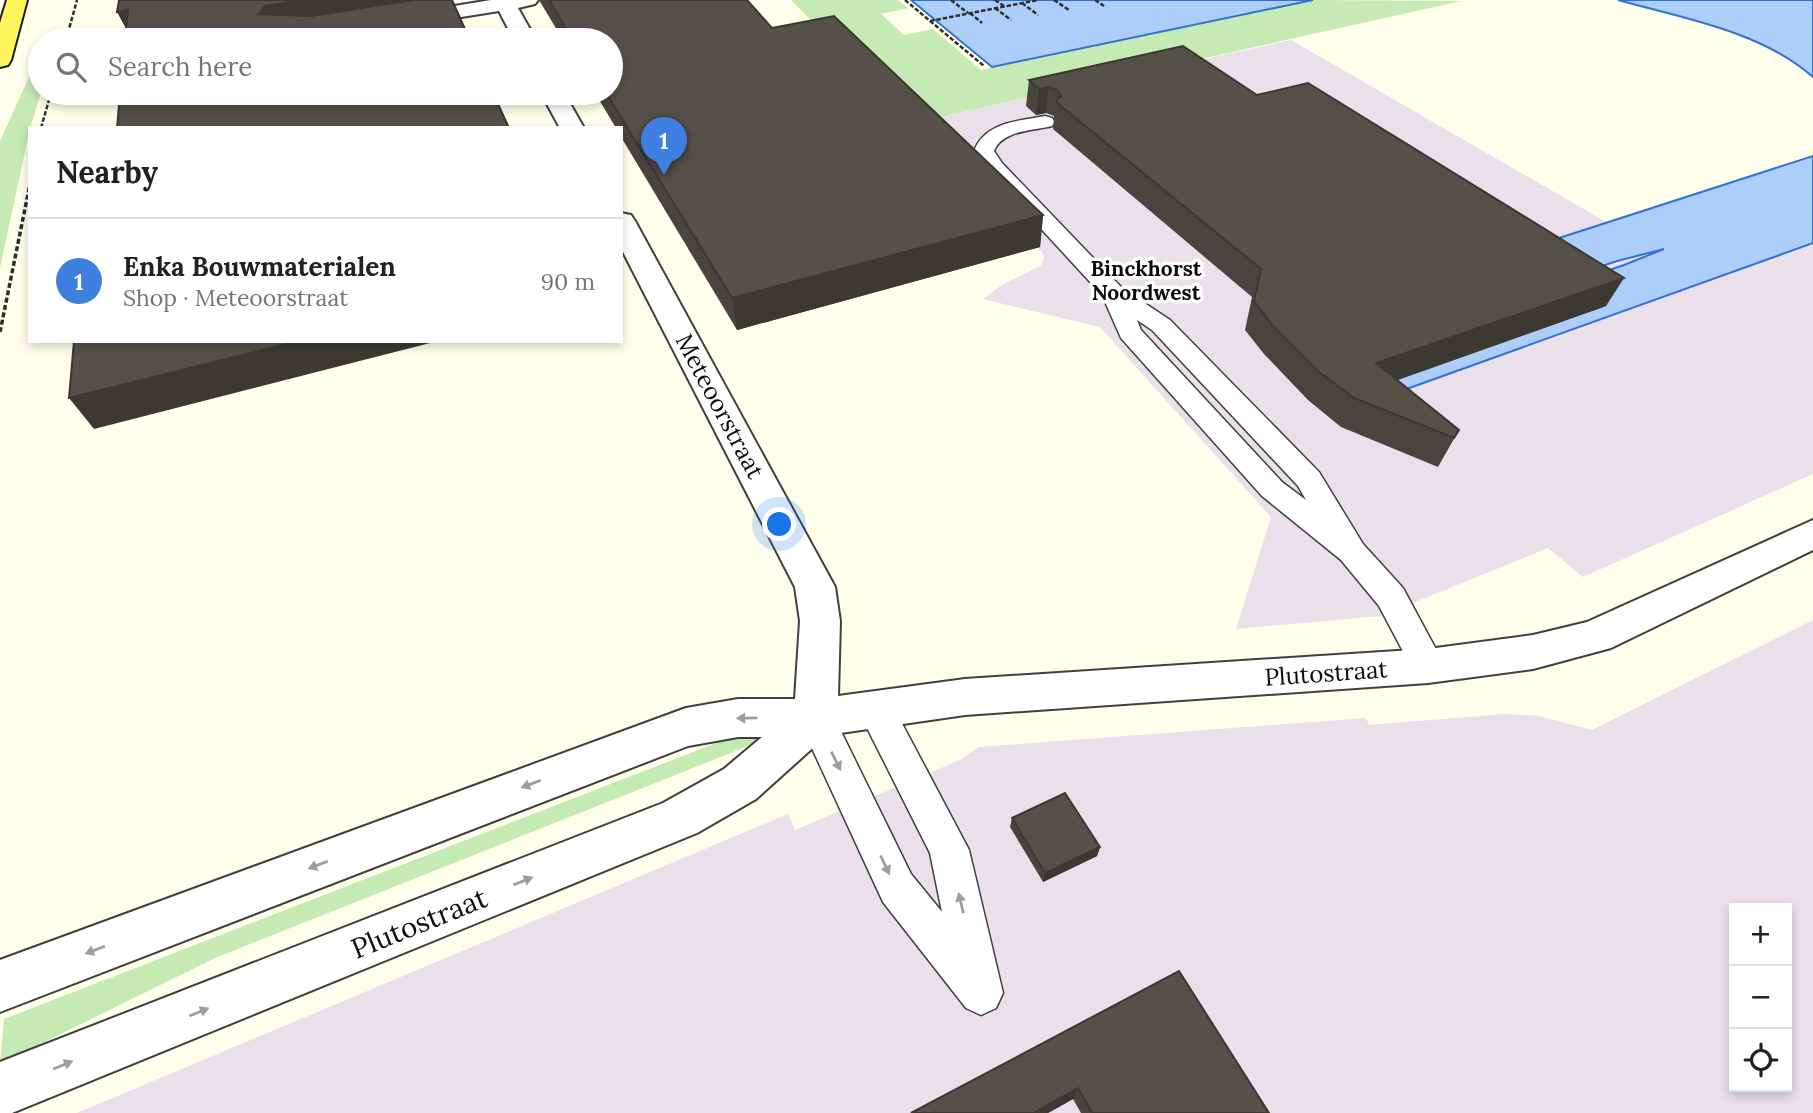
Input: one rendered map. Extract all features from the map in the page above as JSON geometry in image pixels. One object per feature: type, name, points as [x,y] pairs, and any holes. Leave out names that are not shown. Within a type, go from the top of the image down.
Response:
[{"type":"main road","points":[[0,60],[17,0]]},
{"type":"street","points":[[382,24],[528,0]]},
{"type":"street","points":[[506,4],[519,28]]},
{"type":"street","points":[[560,105],[571,126]]},
{"type":"street","name":"Meteoorstraat","points":[[623,225],[815,587],[820,621],[816,718]]},
{"type":"street","name":"Plutostraat","points":[[0,986],[670,732],[723,719],[816,718],[875,708],[1007,693],[1427,666],[1495,659],[1581,641],[1813,534]]},
{"type":"street","name":"Plutostraat","points":[[0,1090],[680,818],[740,784],[816,718]]},
{"type":"lane","points":[[1045,122],[994,136],[986,142],[984,151],[995,167],[1113,293],[1161,325],[1309,479],[1352,552],[1391,597],[1427,666]]},
{"type":"lane","points":[[816,718],[897,888],[981,993],[949,850],[875,708]]},
{"type":"path","points":[[69,28],[77,0]]},
{"type":"path","points":[[905,0],[984,66]]},
{"type":"path","points":[[951,0],[982,23]]},
{"type":"path","points":[[995,0],[1004,7]]},
{"type":"path","points":[[930,21],[1038,0]]},
{"type":"path","points":[[1054,0],[1069,10]]},
{"type":"path","points":[[1095,0],[1104,6]]},
{"type":"path","points":[[1022,3],[1038,15]]},
{"type":"path","points":[[995,8],[1011,20]]},
{"type":"path","points":[[42,126],[48,105]]},
{"type":"path","points":[[0,332],[28,194]]},
{"type":"shaded area","points":[[1291,40],[1608,223],[1668,247],[1709,280],[1813,243],[1813,474],[1583,577],[1548,548],[1381,616],[1236,629],[1271,517],[1100,327],[983,299],[1003,284],[1041,266],[1044,258],[1042,252],[914,123]]},
{"type":"shaded area","points":[[1813,620],[1813,1113],[77,1113],[788,814],[795,830],[960,760],[979,747],[1366,718],[1369,725],[1505,714],[1539,716],[1592,730]]},
{"type":"green space","points":[[791,0],[898,0],[908,8],[881,14],[904,35],[933,29],[981,70],[1313,0],[1461,1],[914,123]]},
{"type":"green space","points":[[28,79],[28,105],[37,105],[31,126],[28,126],[28,137],[0,268],[0,141]]},
{"type":"green space","points":[[760,726],[766,739],[215,958],[0,1064],[4,1019]]},
{"type":"water","points":[[911,0],[1313,0],[992,67]]},
{"type":"water","points":[[1618,0],[1813,0],[1813,77],[1770,48],[1745,37]]},
{"type":"water","points":[[1813,156],[1813,243],[1348,410],[1306,373],[1664,249],[1617,261],[1300,367],[1262,334]]},
{"type":"building","points":[[119,0],[303,0],[265,6],[259,14],[311,16],[413,0],[452,0],[465,28],[126,28],[128,10],[117,12]]},
{"type":"building","points":[[549,0],[747,0],[772,28],[834,16],[1043,215],[732,298],[613,105],[623,105],[623,28],[566,28]]},
{"type":"building","points":[[1183,46],[1257,95],[1308,83],[1624,278],[1376,363],[1459,430],[1454,438],[1354,398],[1319,372],[1273,326],[1254,301],[1261,269],[1056,102],[1061,96],[1057,90],[1048,87],[1039,89],[1029,80]]},
{"type":"building","points":[[119,105],[498,105],[508,126],[117,126]]},
{"type":"building","points":[[74,343],[291,343],[69,398]]},
{"type":"building","points":[[1065,793],[1100,847],[1045,873],[1012,818]]},
{"type":"building","points":[[1179,971],[1269,1113],[1092,1113],[1078,1088],[1033,1113],[911,1113]]},
{"type":"place","name":"Enka Bouwmaterialen","points":[[664,175]]},
{"type":"district","name":"Binckhorst Noordwest","points":[[1146,280]]}]
